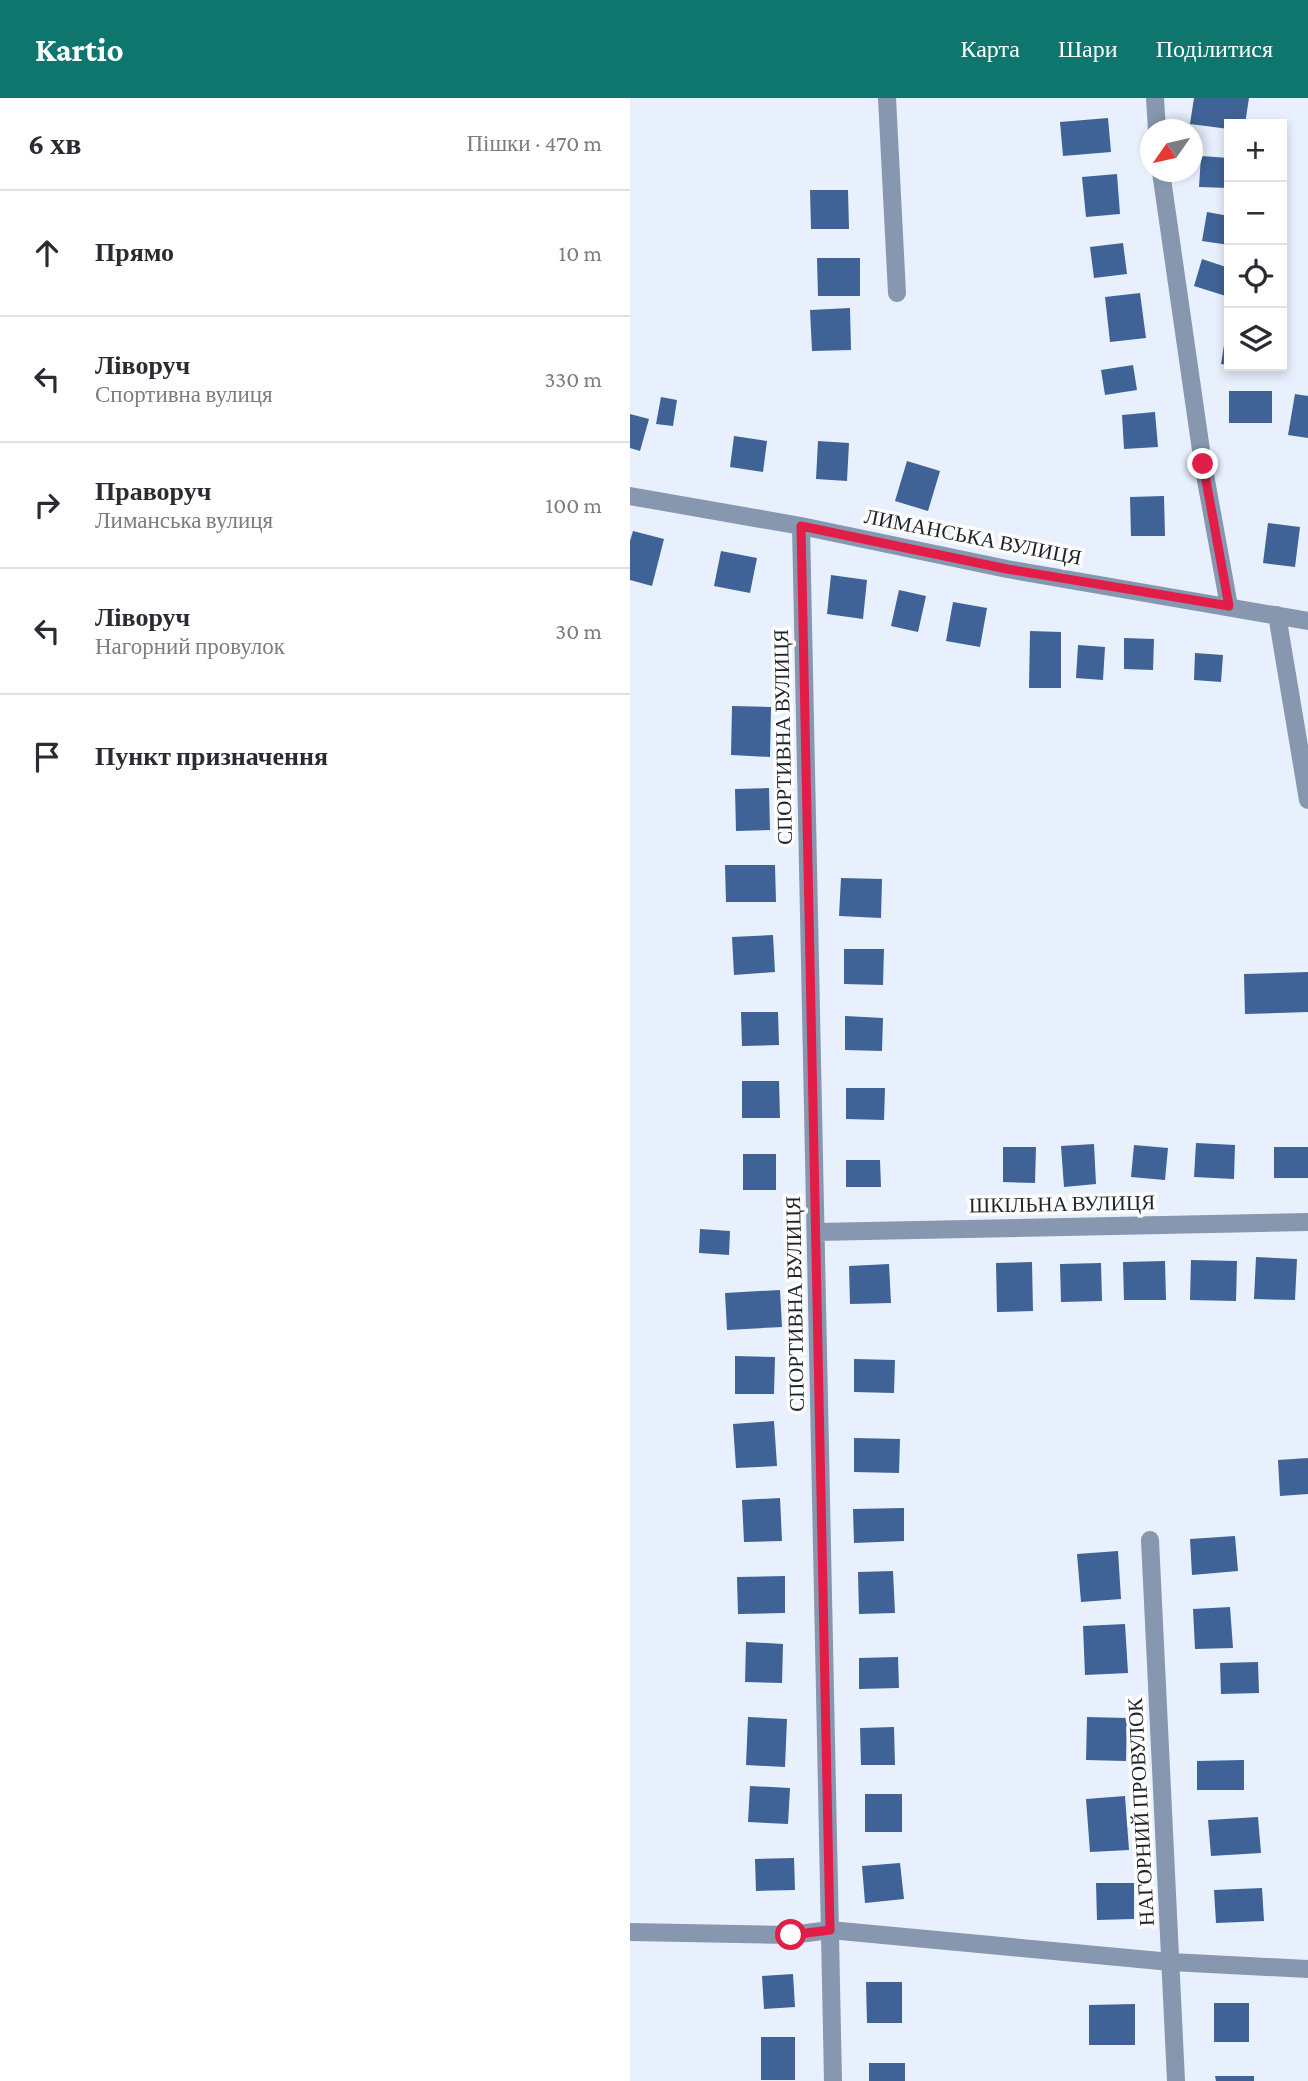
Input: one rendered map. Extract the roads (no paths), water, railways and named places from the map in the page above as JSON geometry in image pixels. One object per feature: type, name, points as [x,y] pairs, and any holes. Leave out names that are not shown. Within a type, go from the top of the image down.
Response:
[{"type":"street","points":[[887,98],[897,293]]},
{"type":"street","points":[[1155,98],[1156,119]]},
{"type":"street","points":[[1162,182],[1203,464],[1229,606]]},
{"type":"street","name":"ЛИМАНСЬКА ВУЛИЦЯ","points":[[630,496],[801,526],[1007,569],[1308,621]]},
{"type":"street","name":"СПОРТИВНА ВУЛИЦЯ","points":[[801,526],[833,2081]]},
{"type":"street","points":[[1277,615],[1308,800]]},
{"type":"street","name":"ШКІЛЬНА ВУЛИЦЯ","points":[[816,1232],[1308,1222]]},
{"type":"street","name":"НАГОРНИЙ ПРОВУЛОК","points":[[1150,1540],[1176,2081]]},
{"type":"street","points":[[630,1932],[791,1935],[830,1930],[1171,1962],[1308,1969]]}]
